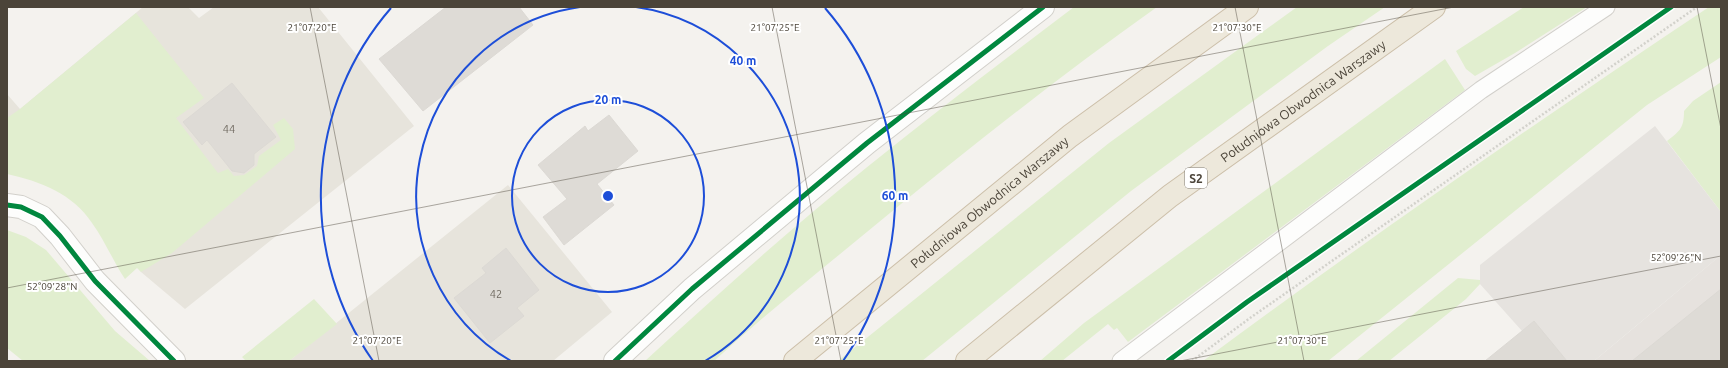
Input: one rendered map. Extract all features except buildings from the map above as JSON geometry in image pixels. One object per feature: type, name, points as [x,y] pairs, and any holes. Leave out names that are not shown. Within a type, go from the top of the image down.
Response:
[{"type":"highway","name":"Południowa Obwodnica Warszawy","points":[[794,361],[1070,136],[1247,7]]},
{"type":"highway","name":"Południowa Obwodnica Warszawy","points":[[967,361],[1170,196],[1434,7]]},
{"type":"street","points":[[615,361],[692,289],[867,143],[1043,7]]},
{"type":"street","points":[[7,205],[21,207],[42,218],[60,236],[96,281],[174,361]]},
{"type":"lane","points":[[1121,361],[1481,90],[1606,7]]},
{"type":"path","points":[[1192,361],[1250,318],[1697,7]]},
{"type":"shaded area","points":[[143,7],[188,7],[199,18],[214,7],[318,7],[414,126],[185,309],[141,272],[109,225],[7,132],[7,94],[20,109]]},
{"type":"shaded area","points":[[1655,126],[1721,212],[1721,255],[1594,361],[1567,361],[1534,322],[1522,331],[1480,284],[1480,265]]},
{"type":"shaded area","points":[[508,185],[612,312],[553,361],[289,361]]},
{"type":"shaded area","points":[[1721,255],[1721,361],[1594,361],[1623,337]]},
{"type":"green space","points":[[1074,7],[1157,7],[1055,82],[955,160],[779,304],[714,361],[645,361],[754,263],[838,191],[943,107]]},
{"type":"green space","points":[[1297,7],[1385,7],[1328,46],[1131,191],[922,361],[838,361],[1109,143]]},
{"type":"green space","points":[[1524,7],[1587,7],[1515,53],[1475,76],[1466,69],[1456,51]]},
{"type":"green space","points":[[1709,7],[1721,7],[1721,57],[1647,105],[1328,361],[1203,361],[1454,181]]},
{"type":"green space","points":[[136,13],[204,98],[176,118],[218,173],[228,169],[234,176],[244,175],[257,166],[259,156],[281,140],[273,125],[284,118],[293,129],[295,149],[172,253],[141,272],[137,268],[125,279],[97,230],[75,204],[55,190],[32,181],[7,174],[7,118],[20,109]]},
{"type":"green space","points":[[1445,59],[1465,90],[1128,342],[1117,328],[1114,330],[1108,324],[1062,361],[1040,361],[1084,323]]},
{"type":"green space","points":[[1721,82],[1721,212],[1667,141],[1680,129],[1684,111],[1693,101]]},
{"type":"green space","points":[[7,230],[26,237],[46,250],[115,331],[150,361],[23,361],[7,348]]},
{"type":"green space","points":[[1458,278],[1480,280],[1480,284],[1466,299],[1389,361],[1356,361]]},
{"type":"green space","points":[[314,299],[337,324],[289,361],[246,361],[242,357]]},
{"type":"cycle path","points":[[615,361],[692,289],[867,143],[1043,7]]},
{"type":"cycle path","points":[[1168,361],[1247,302],[1671,7]]},
{"type":"cycle path","points":[[7,205],[21,207],[42,217],[60,236],[95,281],[174,361]]}]
